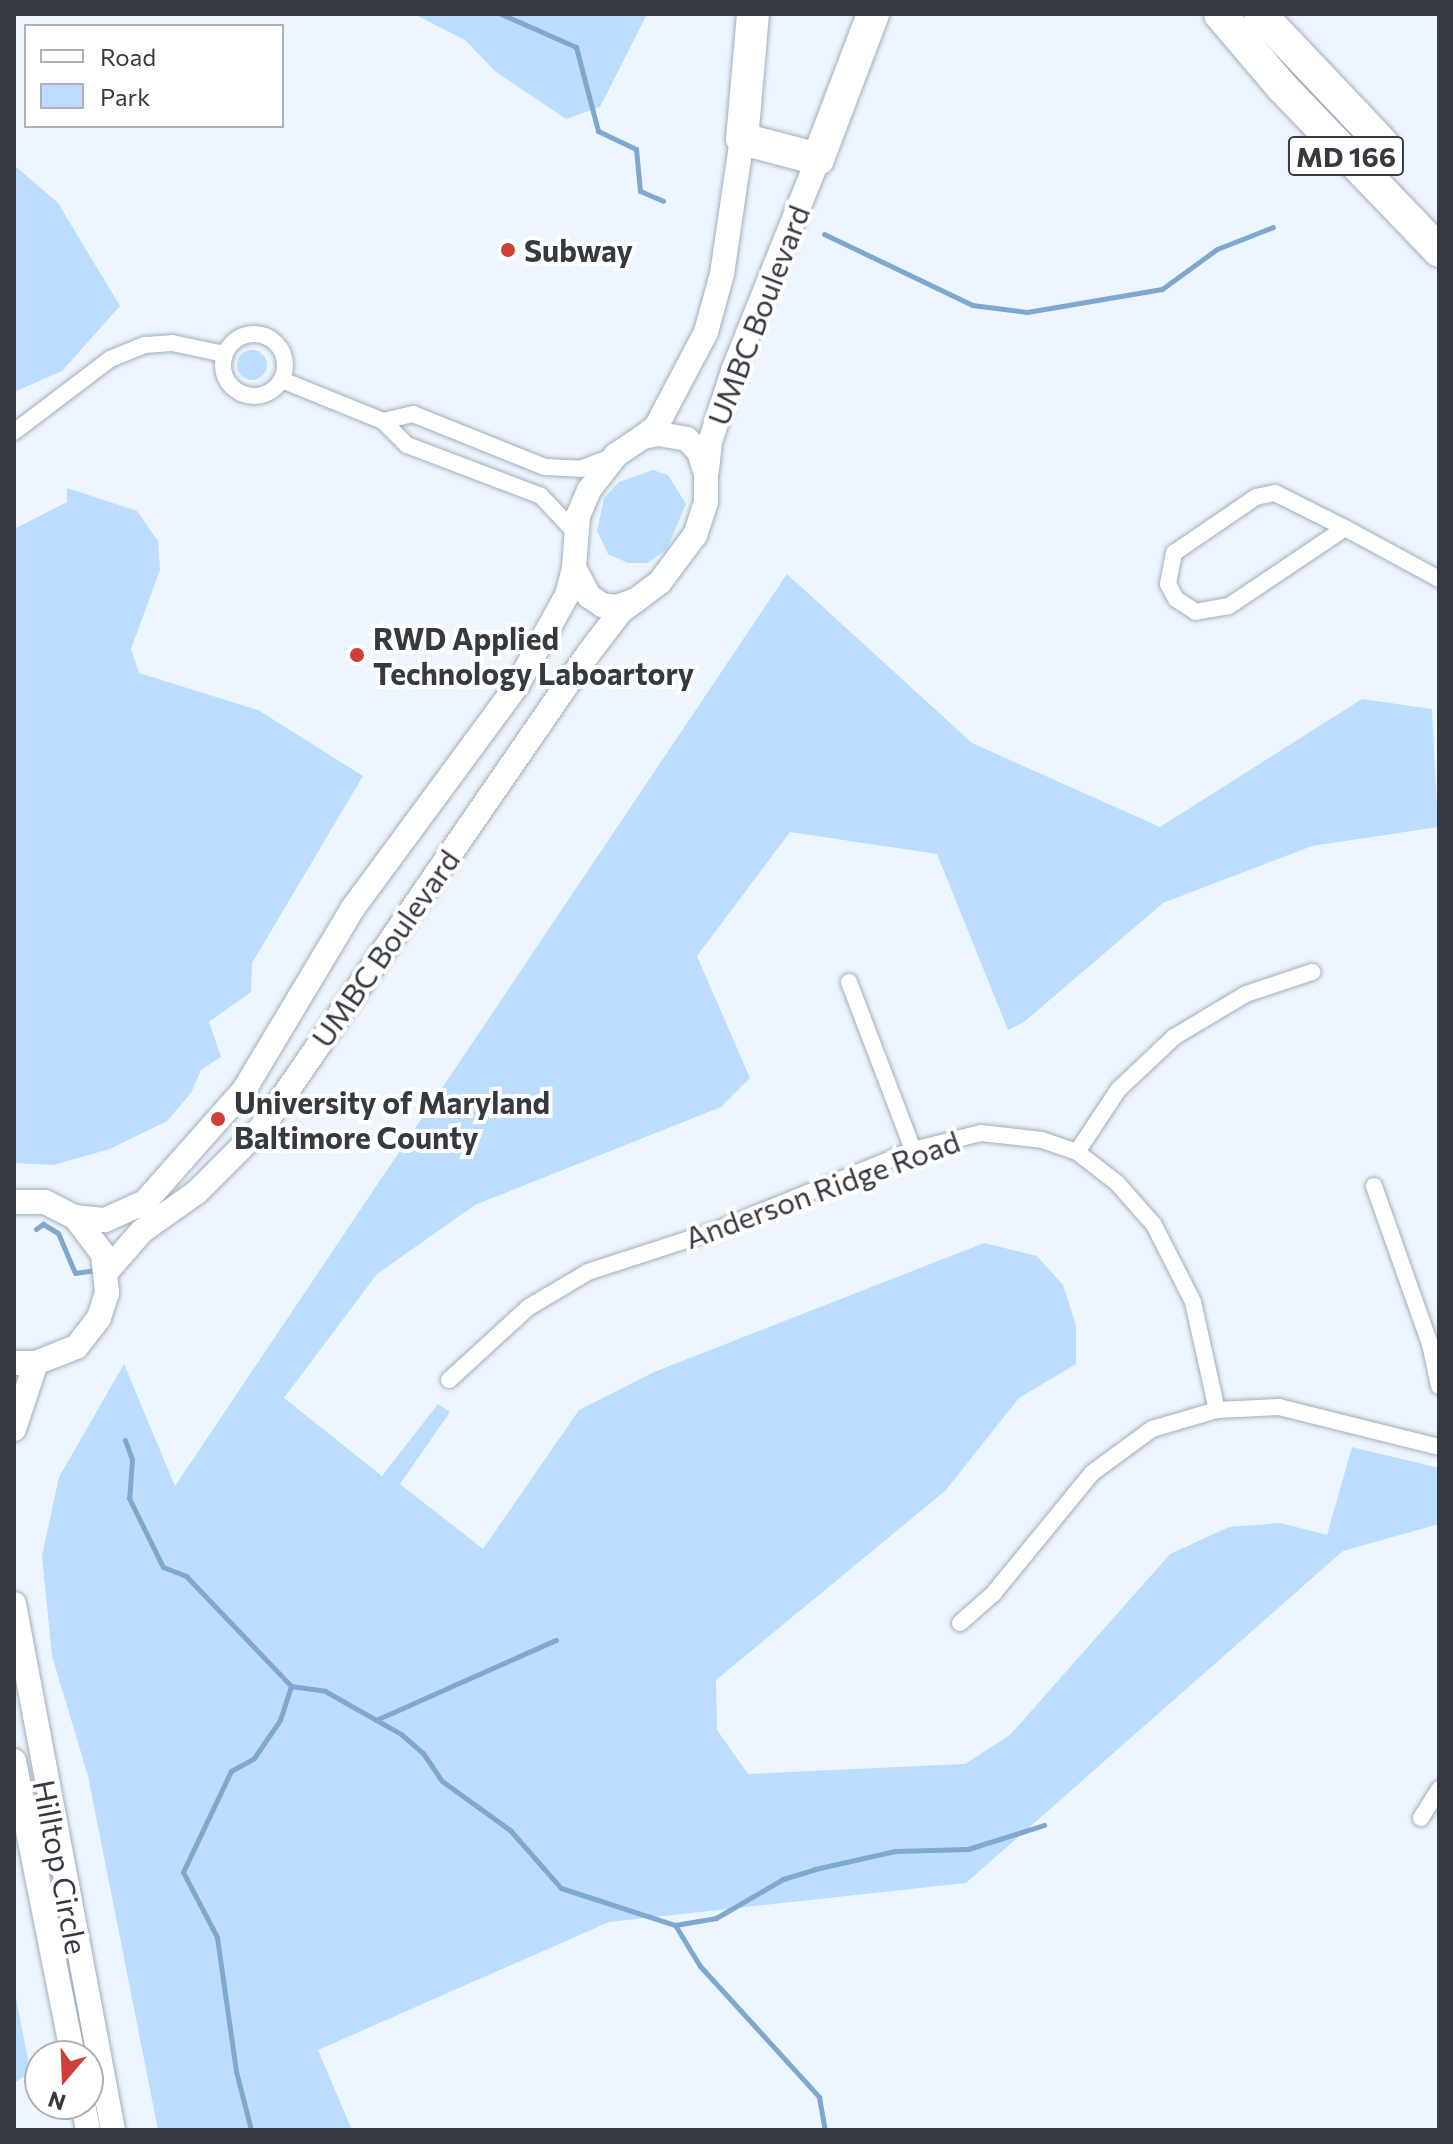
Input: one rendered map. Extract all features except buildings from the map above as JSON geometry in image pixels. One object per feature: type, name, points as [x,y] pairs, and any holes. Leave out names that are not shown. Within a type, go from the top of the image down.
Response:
[{"type":"highway","points":[[753,14],[742,139],[818,159],[873,14]]},
{"type":"highway","name":"MD 166","points":[[1220,14],[1282,87],[1439,251]]},
{"type":"highway","points":[[1260,14],[1382,143]]},
{"type":"street","name":"UMBC Boulevard","points":[[643,437],[656,427],[706,332],[722,274],[742,139]]},
{"type":"street","name":"UMBC Boulevard","points":[[706,473],[710,442],[734,368],[818,159]]},
{"type":"street","points":[[247,334],[267,336],[285,360],[282,380],[266,394],[246,396],[228,384],[224,354],[247,334]]},
{"type":"street","points":[[14,432],[110,359],[145,345],[172,343],[224,354]]},
{"type":"street","points":[[282,380],[383,421],[407,445],[541,496],[574,531]]},
{"type":"street","points":[[383,421],[413,414],[545,467],[580,469],[616,455],[643,437],[687,439],[699,452],[706,473],[706,502],[695,535],[660,582],[636,600],[616,607],[602,605],[589,596],[574,568],[574,531],[589,490],[616,455]]},
{"type":"street","points":[[1345,528],[1214,612],[1196,612],[1176,599],[1168,584],[1174,553],[1256,497],[1286,495],[1439,579]]},
{"type":"street","name":"UMBC Boulevard","points":[[75,1217],[105,1220],[145,1202],[226,1113],[353,908],[516,687],[567,595],[574,568]]},
{"type":"street","name":"UMBC Boulevard","points":[[107,1271],[142,1231],[197,1192],[263,1126],[588,654],[621,611],[636,600]]},
{"type":"street","points":[[1077,1152],[1118,1090],[1174,1037],[1246,994],[1312,972]]},
{"type":"street","points":[[849,982],[913,1150]]},
{"type":"street","name":"Anderson Ridge Road","points":[[449,1380],[529,1307],[588,1272],[714,1231],[913,1150],[981,1133],[1042,1140],[1077,1152],[1117,1183],[1154,1225],[1193,1302],[1217,1410]]},
{"type":"street","points":[[1374,1186],[1430,1344],[1439,1386]]},
{"type":"street","points":[[14,1202],[45,1202],[75,1217],[93,1234],[107,1271],[107,1293],[90,1333],[62,1356],[25,1363],[14,1429]]},
{"type":"street","points":[[960,1623],[993,1594],[1065,1503],[1118,1449],[1152,1429],[1217,1410],[1279,1407],[1439,1447]]},
{"type":"street","name":"Hilltop Circle","points":[[14,1604],[113,2130]]},
{"type":"street","name":"Hilltop Circle","points":[[14,1761],[70,2040]]},
{"type":"street","points":[[1421,1818],[1439,1789]]},
{"type":"green space","points":[[414,14],[647,14],[600,107],[566,119],[496,72],[465,40]]},
{"type":"green space","points":[[14,165],[58,203],[120,306],[62,371],[14,392]]},
{"type":"green space","points":[[252,350],[263,354],[267,365],[263,376],[252,380],[241,376],[237,365],[241,354]]},
{"type":"green space","points":[[653,470],[668,475],[686,504],[667,549],[648,563],[628,563],[608,554],[597,531],[604,498],[619,482]]},
{"type":"green space","points":[[67,488],[137,511],[158,541],[160,570],[131,649],[139,673],[258,710],[363,776],[252,963],[251,992],[209,1022],[221,1057],[201,1070],[191,1093],[167,1121],[110,1149],[53,1165],[14,1163],[14,529],[67,502]]},
{"type":"green space","points":[[787,574],[972,743],[1160,827],[1362,699],[1432,709],[1438,827],[1312,846],[1163,903],[1024,1022],[1008,1030],[937,854],[790,832],[697,956],[750,1078],[721,1107],[475,1205],[377,1274],[284,1398],[382,1476],[438,1404],[450,1412],[400,1484],[483,1549],[579,1410],[654,1372],[984,1243],[1037,1256],[1063,1285],[1076,1325],[1076,1364],[1019,1398],[945,1491],[716,1680],[717,1730],[748,1774],[965,1764],[1010,1735],[1170,1554],[1229,1527],[1280,1523],[1327,1535],[1352,1447],[1439,1468],[1439,1524],[1343,1551],[966,1883],[609,1922],[318,2050],[352,2130],[158,2130],[88,1776],[52,1656],[42,1556],[59,1477],[124,1364],[175,1486]]},
{"type":"green space","points":[[14,1987],[24,2040],[24,2077],[14,2083]]},
{"type":"waterway","points":[[501,14],[576,47],[598,131],[636,149],[640,191],[663,201]]},
{"type":"waterway","points":[[824,234],[972,305],[1027,312],[1162,289],[1217,249],[1273,227]]},
{"type":"waterway","points":[[36,1229],[43,1224],[58,1233],[75,1273],[96,1270]]},
{"type":"waterway","points":[[125,1440],[132,1459],[129,1498],[163,1567],[186,1576],[291,1686],[325,1691],[401,1734],[423,1753],[442,1781],[510,1830],[561,1888],[675,1925],[700,1966],[819,2097],[825,2130]]},
{"type":"waterway","points":[[376,1720],[556,1640]]},
{"type":"waterway","points":[[251,2130],[236,2071],[217,1937],[183,1872],[231,1771],[254,1758],[280,1720],[291,1686]]},
{"type":"waterway","points":[[675,1925],[716,1918],[783,1879],[815,1869],[895,1851],[968,1849],[1044,1825]]},
{"type":"place","name":"Subway","points":[[508,250]]},
{"type":"place","name":"RWD Applied Technology Laboartory","points":[[357,655]]},
{"type":"place","name":"University of Maryland Baltimore County","points":[[218,1119]]}]
